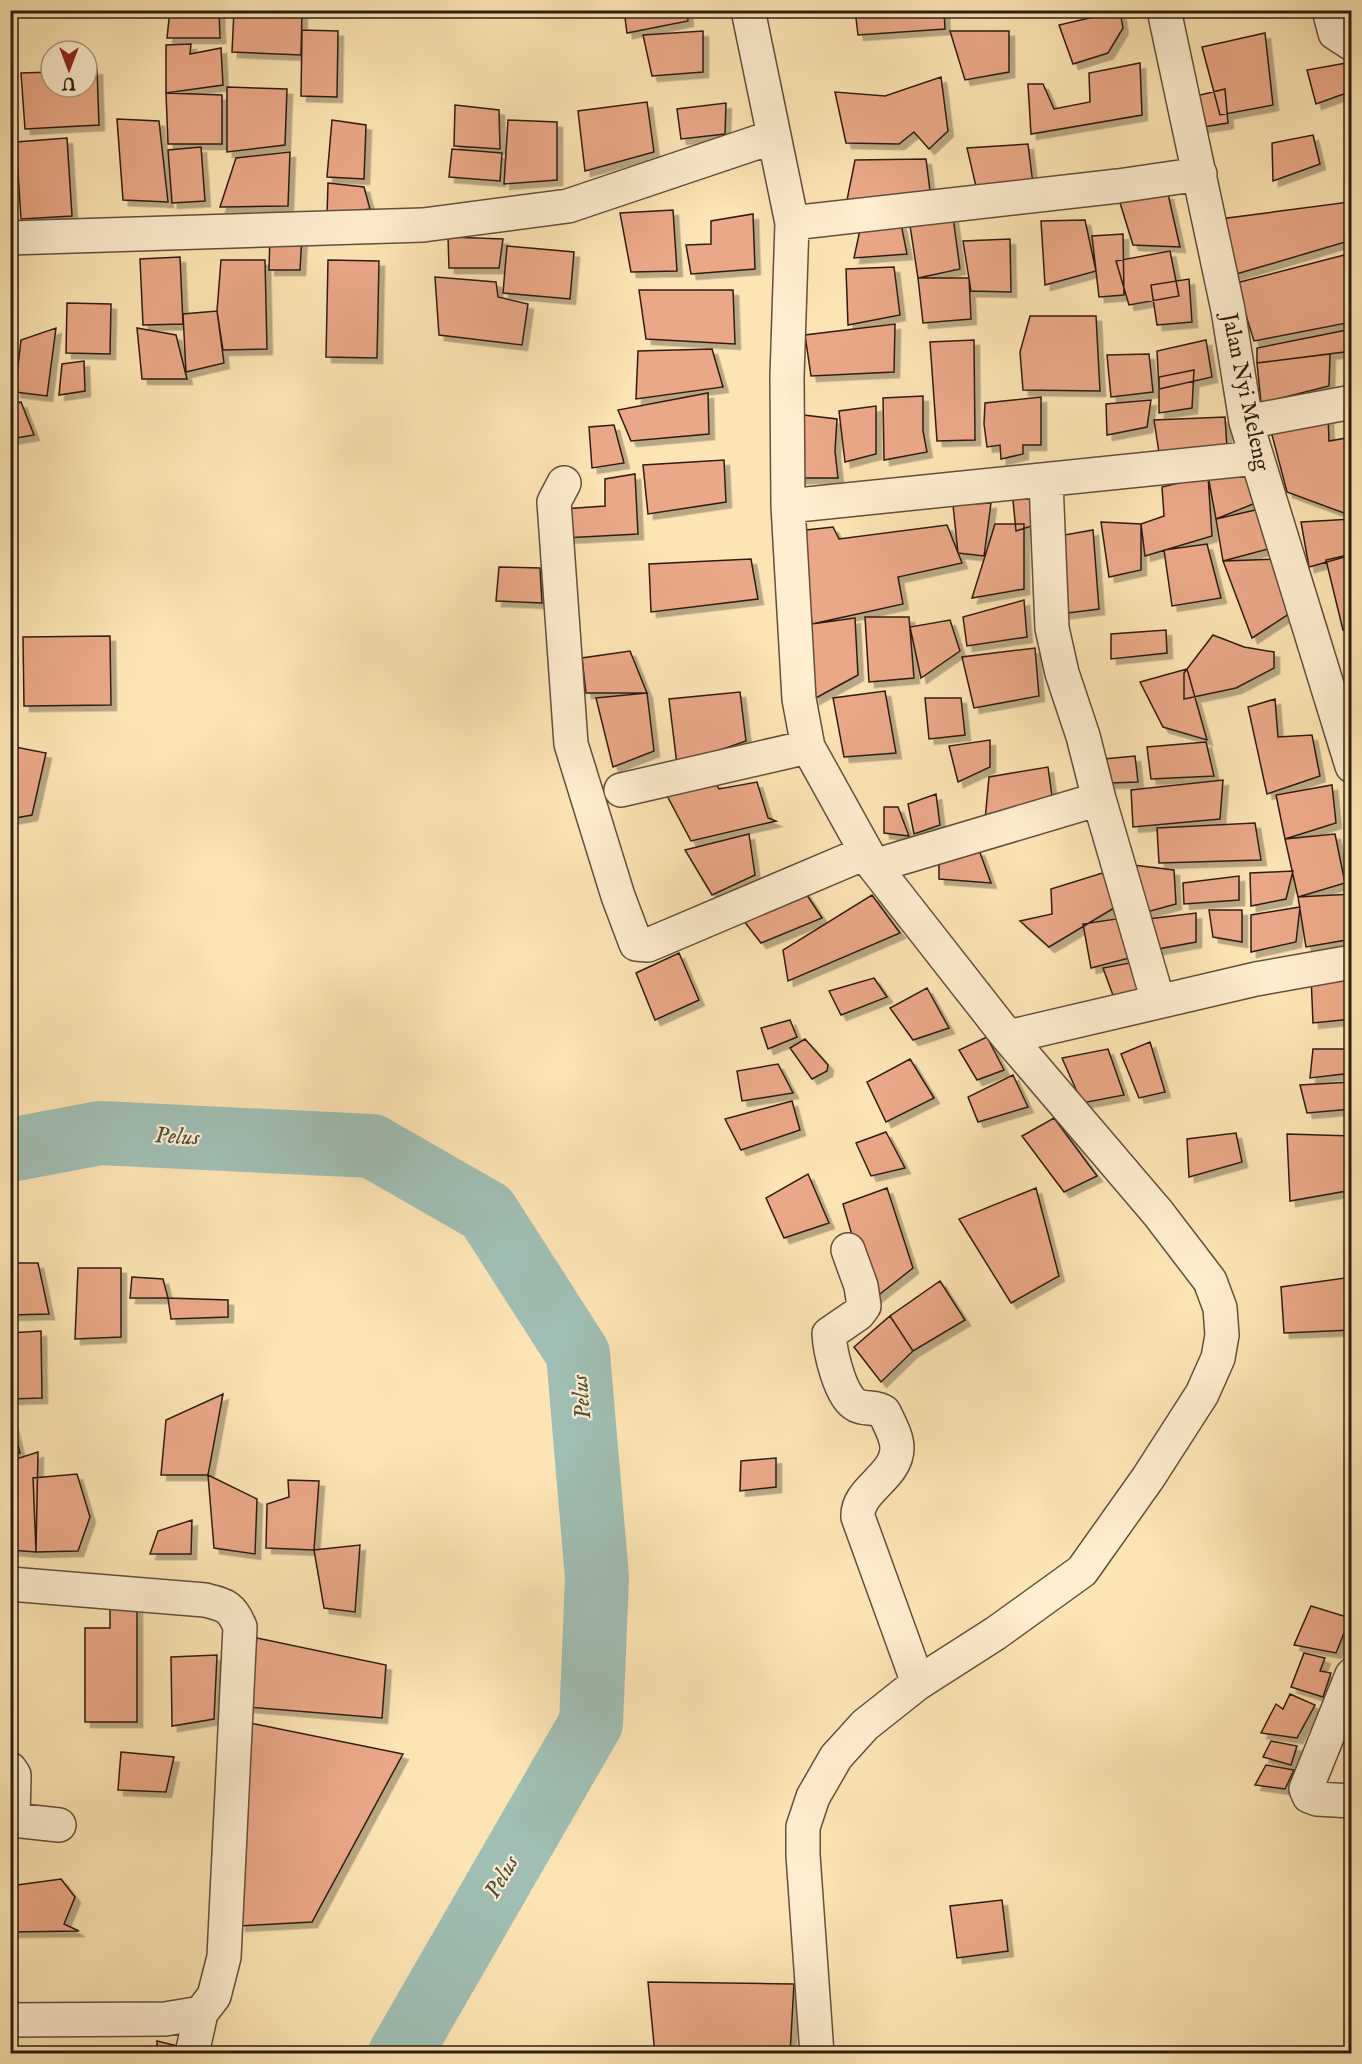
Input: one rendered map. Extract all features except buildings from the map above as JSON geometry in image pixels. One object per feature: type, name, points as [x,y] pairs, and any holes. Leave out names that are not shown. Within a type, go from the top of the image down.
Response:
[{"type":"street","points":[[748,10],[773,137],[812,220],[787,377],[804,505],[799,699],[808,747],[886,859],[1038,1031],[1158,1213],[1210,1281],[1221,1308],[1222,1335],[1218,1358],[1202,1394],[1148,1478],[1082,1571],[996,1634],[918,1683],[865,1725],[836,1757],[813,1797],[803,1827],[818,2054]]},
{"type":"street","name":"Jalan Nyi Meleng","points":[[1164,10],[1200,174],[1246,422],[1352,766]]},
{"type":"street","points":[[1329,10],[1335,33],[1352,44]]},
{"type":"street","points":[[10,238],[423,225],[568,206],[773,137]]},
{"type":"street","points":[[812,220],[1118,186],[1200,174]]},
{"type":"street","points":[[1246,422],[1352,402]]},
{"type":"street","points":[[804,505],[1256,458]]},
{"type":"street","points":[[1046,481],[1052,628],[1062,673],[1083,735],[1099,800],[1158,1001]]},
{"type":"street","points":[[564,483],[554,502],[571,744],[618,896],[636,944],[648,945],[886,859],[1099,800]]},
{"type":"street","points":[[621,790],[808,747]]},
{"type":"street","points":[[1038,1031],[1158,1001],[1352,962]]},
{"type":"street","points":[[848,1250],[861,1286],[864,1306],[858,1314],[829,1334],[835,1370],[851,1401],[856,1405],[879,1408],[884,1412],[897,1448],[891,1468],[857,1509],[858,1517],[918,1683]]},
{"type":"street","points":[[11,1590],[205,1600],[221,1604],[234,1612],[240,1627],[224,1957],[214,1996],[201,2013],[192,2054]]},
{"type":"street","points":[[1352,1675],[1306,1789],[1309,1796],[1317,1799],[1352,1801]]},
{"type":"street","points":[[10,1769],[14,1775],[13,1820],[59,1825]]},
{"type":"street","points":[[10,2020],[165,2019],[201,2013]]},
{"type":"waterway","name":"Pelus","points":[[10,1150],[100,1133],[372,1146],[487,1212],[578,1354],[597,1578],[591,1723],[400,2054]]}]
